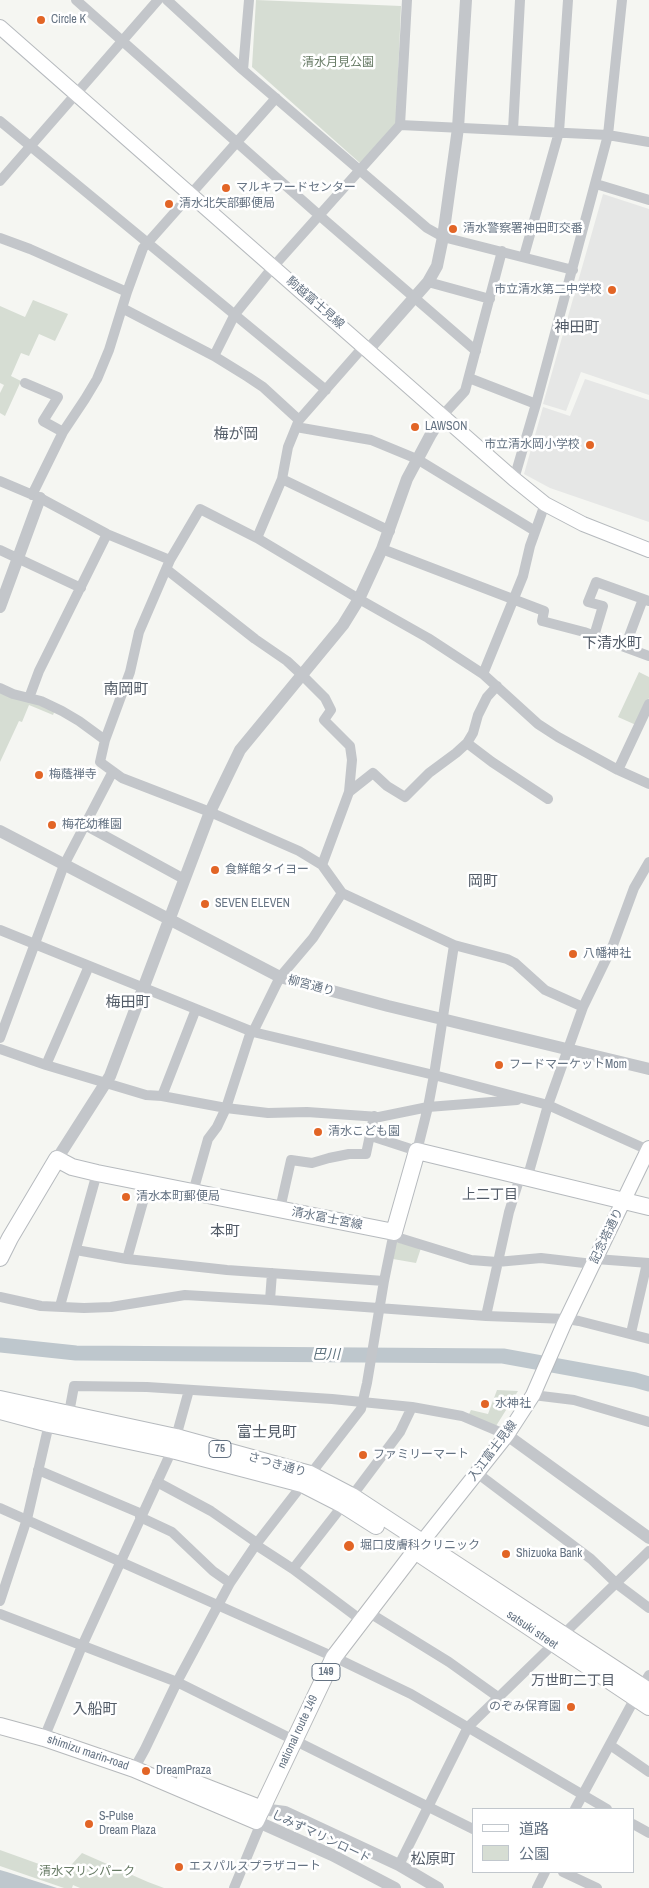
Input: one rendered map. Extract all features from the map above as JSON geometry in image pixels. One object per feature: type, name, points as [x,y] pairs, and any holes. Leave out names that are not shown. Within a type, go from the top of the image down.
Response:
[{"type":"main road","name":"駒越富士見線","points":[[0,26],[544,504],[583,524],[649,550]]},
{"type":"main road","name":"記念塔通り","points":[[565,1322],[648,1149]]},
{"type":"main road","points":[[393,1234],[417,1151],[649,1208]]},
{"type":"main road","name":"清水富士宮線","points":[[57,1159],[72,1167],[148,1184],[280,1209],[393,1234]]},
{"type":"main road","points":[[0,1258],[5,1236],[57,1159]]},
{"type":"main road","name":"入江富士見線","points":[[419,1547],[507,1435],[534,1393],[565,1322]]},
{"type":"main road","name":"さつき通り","points":[[0,1399],[59,1419]]},
{"type":"main road","name":"さつき通り","points":[[0,1411],[59,1419],[174,1444],[306,1479],[347,1500],[419,1547]]},
{"type":"main road","name":"national route 149","points":[[260,1818],[294,1740],[334,1657],[419,1547]]},
{"type":"main road","name":"satsuki street","points":[[419,1547],[558,1638],[644,1688],[649,1707]]},
{"type":"main road","name":"shimizu marin-road","points":[[0,1716],[45,1734],[137,1765],[260,1818]]},
{"type":"main road","name":"shimizu marin-road","points":[[0,1726],[45,1734]]},
{"type":"street","points":[[76,0],[476,351]]},
{"type":"street","points":[[0,181],[158,0]]},
{"type":"street","points":[[168,0],[243,70],[427,228],[443,236],[573,270]]},
{"type":"street","points":[[243,70],[249,0]]},
{"type":"street","points":[[214,356],[235,314],[273,267],[400,125],[407,0]]},
{"type":"street","points":[[257,538],[282,479],[288,447],[298,424],[326,390],[428,282],[436,266],[443,236],[458,128],[466,0]]},
{"type":"street","points":[[513,130],[520,0]]},
{"type":"street","points":[[524,256],[559,132],[568,0]]},
{"type":"street","points":[[514,479],[573,270],[608,135],[622,0]]},
{"type":"street","points":[[1,603],[17,559],[36,496],[63,432],[97,378],[109,350],[143,248],[276,98]]},
{"type":"street","points":[[0,121],[326,390]]},
{"type":"street","points":[[400,125],[608,135],[649,142]]},
{"type":"street","points":[[596,184],[649,200]]},
{"type":"street","points":[[0,238],[30,249],[127,292]]},
{"type":"street","points":[[57,1159],[106,1084],[210,812],[240,750],[343,625],[382,549],[407,480],[417,459],[442,416],[465,391],[502,251]]},
{"type":"street","points":[[428,282],[490,299]]},
{"type":"street","points":[[122,308],[214,356],[264,387],[298,424],[371,440],[417,459],[535,531]]},
{"type":"street","points":[[468,378],[536,404]]},
{"type":"street","points":[[25,383],[58,397],[43,421],[63,432]]},
{"type":"street","points":[[282,479],[390,531]]},
{"type":"street","points":[[0,481],[36,496],[168,564],[255,639],[287,661],[325,698],[331,710],[324,720],[350,746],[352,760],[349,792],[322,865]]},
{"type":"street","points":[[483,674],[523,576],[544,504]]},
{"type":"street","points":[[583,1007],[545,990],[507,958],[454,945],[342,893],[322,865],[299,851],[210,812],[122,778],[100,762],[104,740],[125,688],[139,632],[168,564],[200,509],[257,538],[358,599],[428,638],[483,674],[538,724],[558,738],[649,784]]},
{"type":"street","points":[[29,698],[39,671],[107,534]]},
{"type":"street","points":[[382,549],[544,611],[542,622],[594,636],[649,656]]},
{"type":"street","points":[[0,550],[81,588]]},
{"type":"street","points":[[594,636],[603,606],[588,602],[596,582],[646,600],[625,647]]},
{"type":"street","points":[[349,792],[373,773],[405,797],[429,773],[456,754],[467,743],[473,733],[486,697],[497,686]]},
{"type":"street","points":[[0,688],[41,701],[79,720],[104,740]]},
{"type":"street","points":[[618,770],[649,704]]},
{"type":"street","points":[[467,743],[548,799]]},
{"type":"street","points":[[0,1038],[64,865],[112,772]]},
{"type":"street","points":[[85,825],[184,879]]},
{"type":"street","name":"柳宮通り","points":[[0,831],[280,977],[388,1006],[649,1069]]},
{"type":"street","points":[[486,1316],[509,1212],[523,1178],[567,1050],[583,1007],[613,945],[634,888],[649,862]]},
{"type":"street","points":[[193,1192],[208,1139],[217,1127],[226,1108],[252,1031],[280,977],[313,938],[342,893]]},
{"type":"street","points":[[0,930],[252,1031],[548,1105],[648,1149]]},
{"type":"street","points":[[371,1136],[417,1151],[434,1075],[454,945]]},
{"type":"street","points":[[46,1065],[88,966]]},
{"type":"street","points":[[162,1096],[196,1009]]},
{"type":"street","points":[[0,1049],[106,1084],[146,1095],[268,1113],[307,1112],[374,1116],[428,1107],[526,1100]]},
{"type":"street","points":[[280,1209],[291,1160],[312,1164],[328,1158],[349,1154],[366,1154],[374,1116]]},
{"type":"street","points":[[60,1306],[97,1172]]},
{"type":"street","points":[[126,1259],[148,1184]]},
{"type":"street","points":[[137,1765],[176,1682],[230,1583],[256,1544],[361,1409],[364,1402],[393,1234],[457,1256],[497,1262],[541,1258],[648,1263],[631,1333]]},
{"type":"street","points":[[76,1250],[126,1259],[272,1273],[384,1281]]},
{"type":"street","points":[[270,1300],[272,1273]]},
{"type":"street","points":[[0,1297],[41,1306],[111,1307],[185,1295],[270,1300],[565,1322],[580,1321],[649,1339]]},
{"type":"street","points":[[0,1601],[27,1519],[38,1470],[74,1386],[147,1387],[364,1402],[412,1407],[462,1416],[517,1440],[649,1538]]},
{"type":"street","points":[[45,1734],[82,1646],[174,1444],[189,1390]]},
{"type":"street","points":[[534,1393],[574,1400],[649,1422]]},
{"type":"street","points":[[293,1569],[400,1432],[412,1407]]},
{"type":"street","points":[[38,1470],[141,1516],[172,1532],[213,1571],[230,1583]]},
{"type":"street","points":[[477,1473],[591,1559],[616,1584],[649,1608]]},
{"type":"street","points":[[157,1482],[211,1510],[256,1544],[365,1616],[449,1662],[498,1697]]},
{"type":"street","points":[[0,1508],[217,1604],[411,1694],[605,1808]]},
{"type":"street","points":[[399,1865],[468,1727],[649,1551]]},
{"type":"street","points":[[0,1614],[176,1682],[472,1829]]},
{"type":"street","points":[[576,1808],[610,1745],[644,1688]]},
{"type":"street","points":[[610,1745],[649,1772]]},
{"type":"street","points":[[234,1888],[260,1818],[285,1812],[399,1865],[438,1888]]},
{"type":"street","name":"しみずマリンロード","points":[[260,1818],[292,1838],[377,1883],[395,1888]]},
{"type":"street","name":"しみずマリンロード","points":[[260,1818],[380,1864],[424,1888]]},
{"type":"street","points":[[634,1825],[649,1833]]},
{"type":"street","points":[[537,1888],[544,1873]]},
{"type":"street","points":[[565,1873],[597,1888]]},
{"type":"shaded area","name":"市立清水第二中学校","points":[[603,194],[649,209],[649,395],[581,372],[566,411],[543,404]]},
{"type":"shaded area","name":"市立清水岡小学校","points":[[585,379],[649,400],[649,522],[550,488],[524,474],[543,407],[570,416]]},
{"type":"shaded area","points":[[0,1870],[7,1872],[57,1888],[0,1888]]},
{"type":"green space","name":"清水月見公園","points":[[256,0],[401,6],[396,123],[360,163],[252,67]]},
{"type":"green space","points":[[33,300],[68,314],[55,341],[39,334],[29,356],[21,353],[11,376],[21,381],[5,416],[0,413],[0,393],[4,385],[0,383],[0,306],[25,317]]},
{"type":"green space","points":[[639,672],[649,677],[649,698],[636,725],[618,717]]},
{"type":"green space","points":[[0,691],[55,710],[53,715],[29,705],[22,722],[19,721],[0,762]]},
{"type":"green space","points":[[396,1242],[421,1248],[416,1263],[393,1259]]},
{"type":"green space","points":[[497,1390],[518,1391],[496,1426],[468,1416],[471,1410],[488,1414]]},
{"type":"green space","name":"清水マリンパーク","points":[[0,1850],[64,1873],[82,1853],[164,1888],[80,1888],[73,1885],[72,1888],[64,1888],[0,1866]]},
{"type":"waterway","name":"巴川","points":[[0,1345],[76,1353],[503,1356],[649,1384]]},
{"type":"place","name":"Circle K","points":[[41,20]]},
{"type":"place","name":"マルキフードセンター","points":[[226,188]]},
{"type":"place","name":"清水北矢部郵便局","points":[[169,204]]},
{"type":"place","name":"清水警察署神田町交番","points":[[453,229]]},
{"type":"place","name":"市立清水第二中学校","points":[[612,290]]},
{"type":"place","name":"LAWSON","points":[[415,427]]},
{"type":"place","name":"市立清水岡小学校","points":[[590,445]]},
{"type":"place","name":"梅蔭禅寺","points":[[39,775]]},
{"type":"place","name":"梅花幼稚園","points":[[52,825]]},
{"type":"place","name":"食鮮館タイヨー","points":[[215,870]]},
{"type":"place","name":"SEVEN ELEVEN","points":[[205,904]]},
{"type":"place","name":"八幡神社","points":[[573,954]]},
{"type":"place","name":"フードマーケットMom","points":[[499,1065]]},
{"type":"place","name":"清水こども園","points":[[318,1132]]},
{"type":"place","name":"清水本町郵便局","points":[[126,1197]]},
{"type":"place","name":"水神社","points":[[485,1404]]},
{"type":"place","name":"ファミリーマート","points":[[363,1455]]},
{"type":"place","name":"堀口皮膚科クリニック","points":[[349,1546]]},
{"type":"place","name":"Shizuoka Bank","points":[[506,1554]]},
{"type":"place","name":"のぞみ保育園","points":[[571,1707]]},
{"type":"place","name":"DreamPraza","points":[[146,1771]]},
{"type":"place","name":"S-Pulse Dream Plaza","points":[[89,1824]]},
{"type":"place","name":"エスパルスプラザコート","points":[[179,1867]]},
{"type":"district","name":"神田町","points":[[577,328]]},
{"type":"district","name":"梅が岡","points":[[236,435]]},
{"type":"district","name":"下清水町","points":[[612,644]]},
{"type":"district","name":"南岡町","points":[[126,690]]},
{"type":"district","name":"岡町","points":[[483,882]]},
{"type":"district","name":"梅田町","points":[[128,1003]]},
{"type":"district","name":"上二丁目","points":[[490,1195]]},
{"type":"district","name":"本町","points":[[225,1232]]},
{"type":"district","name":"富士見町","points":[[267,1433]]},
{"type":"district","name":"万世町二丁目","points":[[573,1681]]},
{"type":"district","name":"入船町","points":[[95,1710]]},
{"type":"district","name":"松原町","points":[[433,1860]]}]
